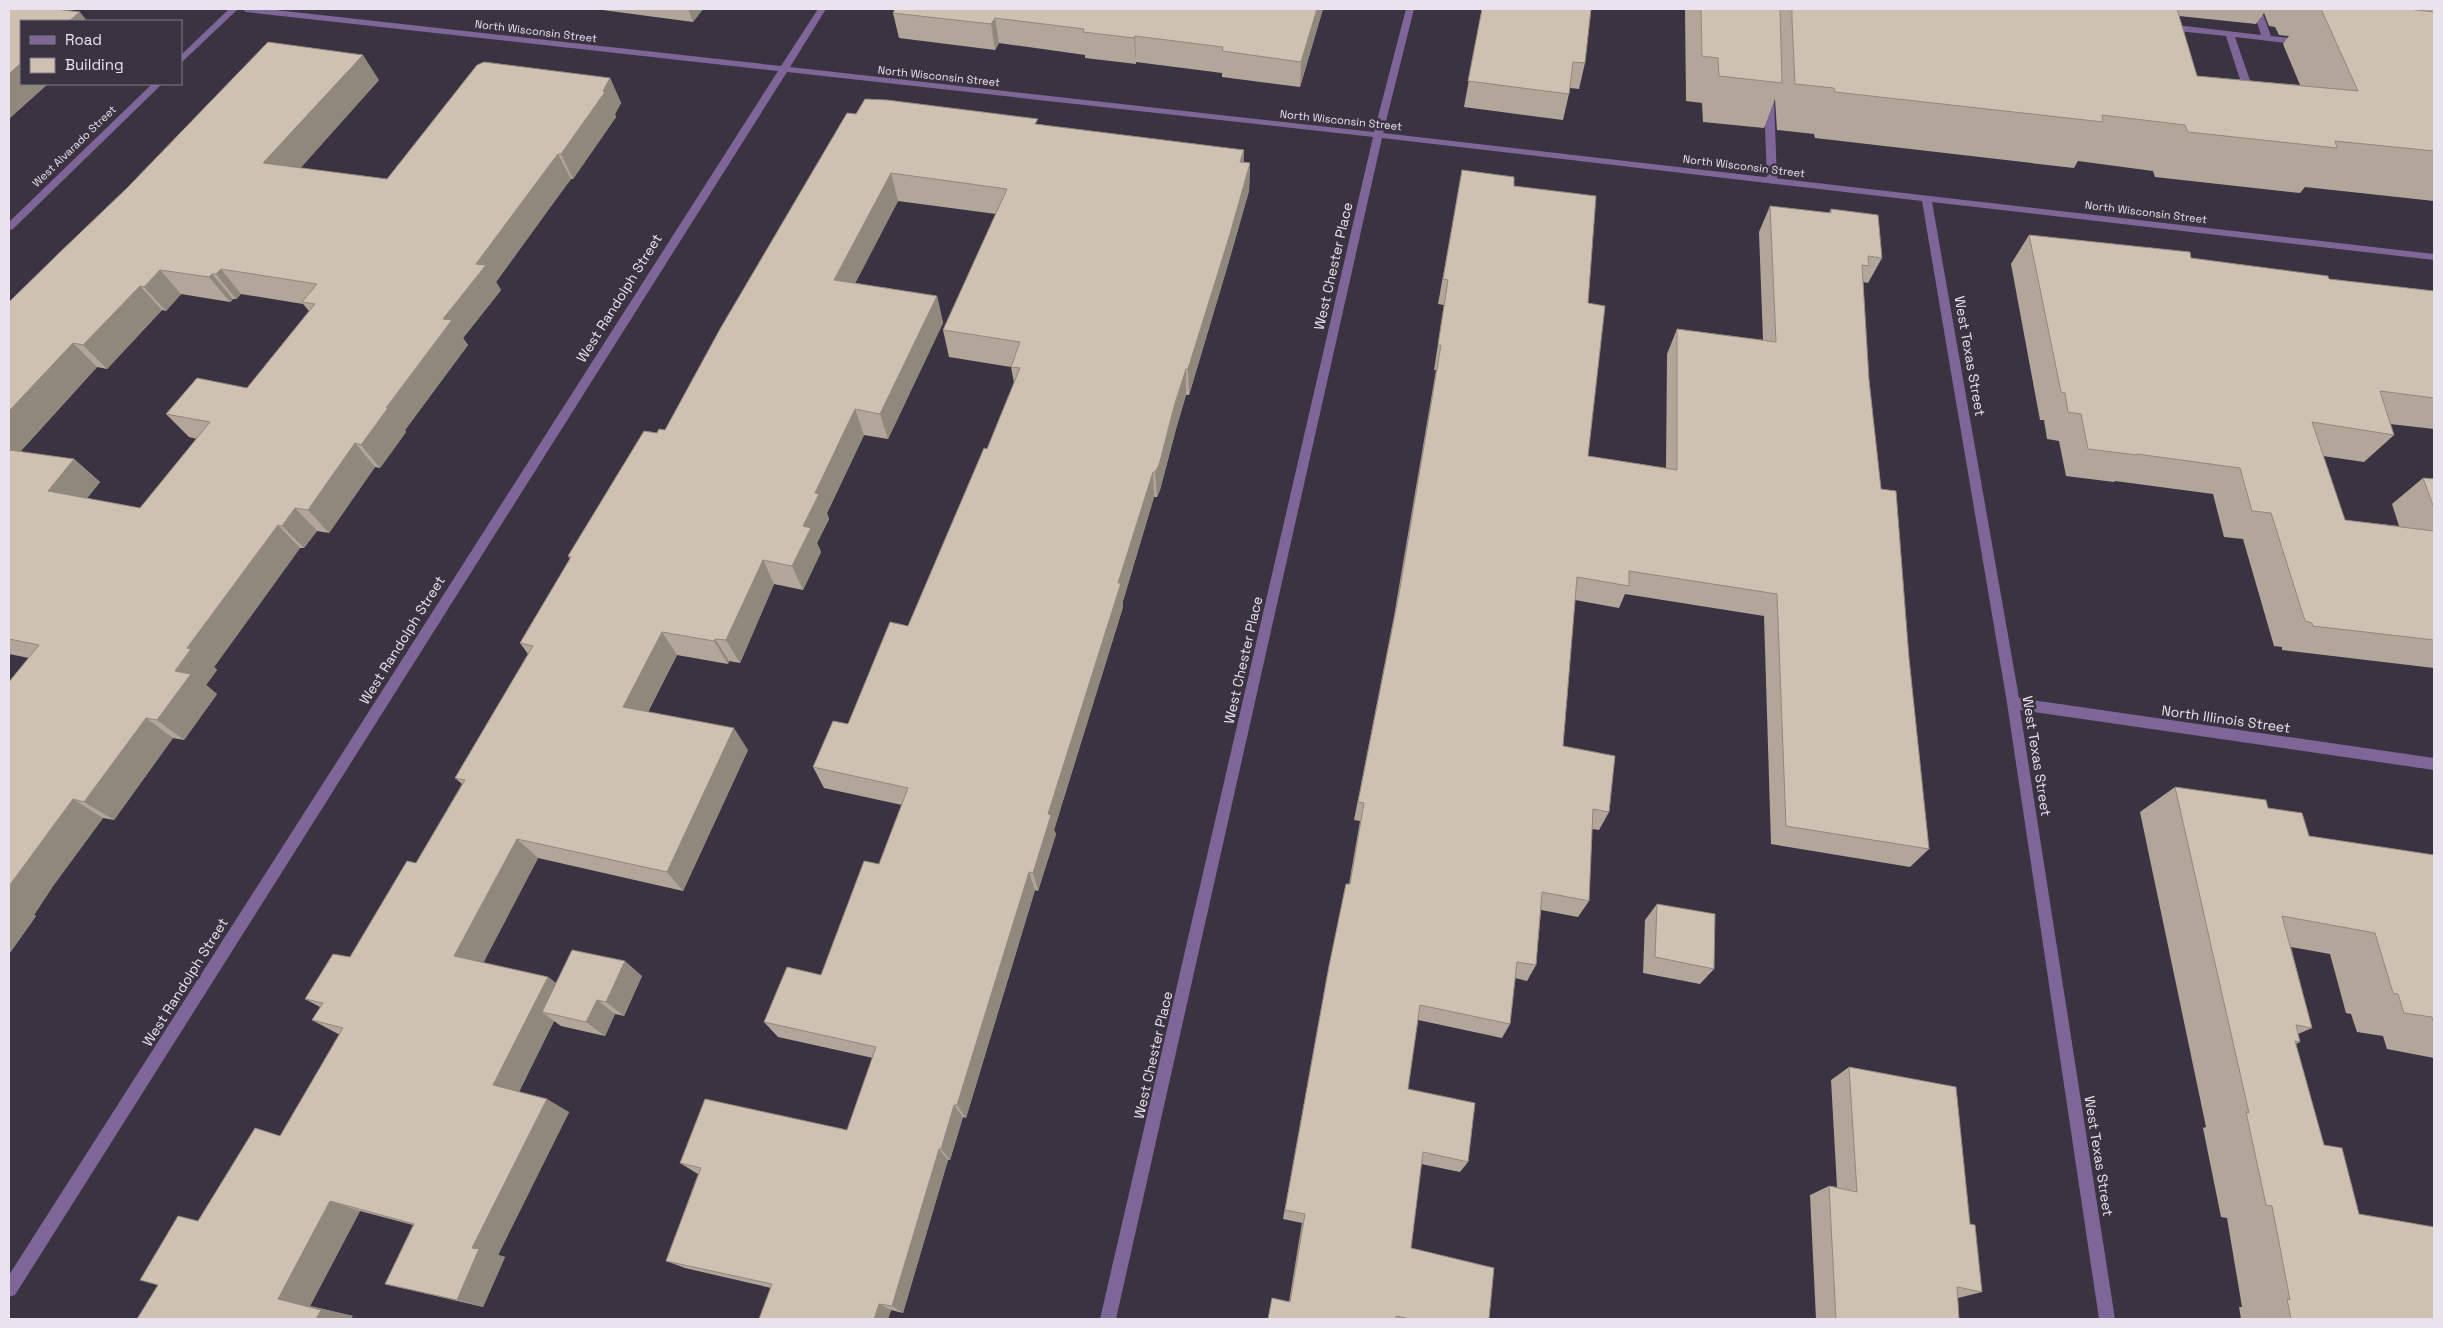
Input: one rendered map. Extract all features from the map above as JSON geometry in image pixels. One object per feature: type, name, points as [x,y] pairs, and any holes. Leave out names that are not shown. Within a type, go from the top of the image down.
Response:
[{"type":"street","points":[[182,59],[234,9]]},
{"type":"street","name":"North Wisconsin Street","points":[[246,9],[1378,135],[2434,256]]},
{"type":"street","name":"West Randolph Street","points":[[9,1289],[822,9]]},
{"type":"street","name":"West Chester Place","points":[[1108,1319],[1378,135],[1410,9]]},
{"type":"street","points":[[2256,9],[2267,38]]},
{"type":"street","points":[[2156,26],[2316,44]]},
{"type":"street","points":[[2229,34],[2254,107]]},
{"type":"street","name":"West Alvarado Street","points":[[9,227],[156,85]]},
{"type":"street","points":[[1768,85],[1772,181]]},
{"type":"street","name":"West Texas Street","points":[[1927,198],[2012,703],[2108,1319]]},
{"type":"street","name":"North Illinois Street","points":[[2012,703],[2434,764]]},
{"type":"building","points":[[9,9],[55,9],[80,12],[70,20],[20,20],[20,64],[9,74]]},
{"type":"building","points":[[895,9],[1317,9],[1301,62],[1222,51],[1223,47],[1135,36],[1134,38],[1083,32],[1084,29],[995,18],[991,24],[893,13]]},
{"type":"building","points":[[1482,9],[1591,9],[1585,63],[1573,62],[1569,94],[1468,81]]},
{"type":"building","points":[[1701,9],[1780,9],[1782,83],[1719,76],[1718,58],[1702,56]]},
{"type":"building","points":[[1792,9],[2177,9],[2197,76],[2358,91],[2321,9],[2408,9],[2434,12],[2434,151],[2335,141],[2337,148],[2188,132],[2185,125],[2102,115],[2103,122],[1835,92],[1834,88],[1795,84]]},
{"type":"building","points":[[268,42],[363,55],[263,163],[387,179],[477,65],[484,62],[610,78],[603,91],[605,92],[561,154],[558,154],[551,163],[476,264],[486,265],[443,319],[452,320],[386,408],[388,408],[361,445],[355,443],[308,510],[295,508],[282,526],[278,525],[187,648],[191,649],[175,671],[191,674],[157,720],[146,718],[84,802],[73,799],[9,886],[9,682],[39,645],[9,639],[9,450],[74,459],[48,491],[140,508],[210,422],[166,414],[197,378],[247,388],[315,304],[302,302],[317,284],[221,269],[209,277],[160,270],[144,287],[140,286],[83,345],[73,343],[9,411],[9,302],[127,188]]},
{"type":"building","points":[[865,99],[887,100],[1038,119],[1035,124],[1244,150],[1240,162],[1250,163],[1188,369],[1186,369],[1175,403],[1159,465],[1155,472],[1153,472],[1118,583],[1121,583],[1048,814],[1051,815],[1033,873],[1029,872],[957,1105],[954,1105],[941,1149],[939,1149],[892,1306],[879,1304],[874,1319],[759,1319],[772,1284],[666,1261],[701,1168],[680,1163],[705,1099],[847,1130],[876,1047],[764,1022],[787,967],[821,975],[864,861],[879,864],[908,788],[813,767],[833,721],[848,724],[890,622],[908,626],[984,448],[987,449],[1020,368],[1011,367],[1020,342],[943,330],[1007,189],[891,173],[834,280],[937,296],[880,414],[855,409],[815,493],[819,494],[803,526],[811,528],[792,566],[763,560],[726,640],[715,639],[714,641],[662,632],[623,707],[734,728],[667,872],[517,839],[454,956],[548,977],[493,1085],[547,1099],[472,1248],[479,1249],[457,1300],[385,1284],[414,1224],[330,1201],[278,1299],[321,1310],[316,1319],[137,1319],[158,1285],[140,1280],[178,1216],[198,1221],[255,1128],[280,1136],[343,1028],[312,1020],[323,1003],[305,999],[333,954],[350,957],[407,861],[416,863],[465,780],[455,778],[533,646],[520,643],[571,557],[568,556],[644,431],[657,433],[659,429],[665,430],[720,329],[847,113],[856,114]]},
{"type":"building","points":[[1462,170],[1514,177],[1514,186],[1596,196],[1588,303],[1605,306],[1588,456],[1677,470],[1677,329],[1776,342],[1770,206],[1831,213],[1831,209],[1878,215],[1882,258],[1868,256],[1869,266],[1862,265],[1869,380],[1881,489],[1896,491],[1909,658],[1929,849],[1786,826],[1777,594],[1629,571],[1629,586],[1577,577],[1563,746],[1615,756],[1609,812],[1593,809],[1589,901],[1542,892],[1536,965],[1517,962],[1510,1024],[1420,1005],[1408,1089],[1475,1103],[1468,1162],[1423,1152],[1411,1248],[1494,1268],[1489,1319],[1410,1319],[1396,1316],[1396,1319],[1268,1319],[1272,1298],[1290,1302],[1305,1214],[1285,1210],[1329,966],[1346,884],[1350,884],[1364,803],[1358,802],[1399,594],[1441,345],[1438,345],[1448,280],[1443,279]]},
{"type":"building","points":[[2029,235],[2190,252],[2191,258],[2328,276],[2329,279],[2434,291],[2434,398],[2380,391],[2394,435],[2312,422],[2345,520],[2434,531],[2434,640],[2313,626],[2312,623],[2305,621],[2271,513],[2252,511],[2240,468],[2088,449],[2081,414],[2068,412],[2065,393],[2061,392]]},
{"type":"building","points":[[2423,478],[2434,479],[2434,508]]},
{"type":"building","points":[[2175,787],[2266,800],[2268,808],[2302,813],[2309,836],[2434,855],[2434,1025],[2432,1017],[2404,1013],[2398,994],[2393,993],[2375,933],[2282,916],[2312,1028],[2296,1025],[2300,1042],[2295,1041],[2324,1145],[2342,1148],[2359,1214],[2434,1227],[2434,1319],[2291,1319],[2287,1299],[2290,1300],[2272,1206],[2266,1205],[2246,1112],[2249,1113]]},
{"type":"building","points":[[1657,904],[1715,914],[1714,969],[1655,957]]},
{"type":"building","points":[[572,950],[625,961],[606,1002],[597,1000],[586,1022],[542,1012]]},
{"type":"building","points":[[1849,1067],[1956,1087],[1970,1224],[1975,1225],[1982,1292],[1957,1287],[1959,1319],[1836,1319],[1829,1186],[1857,1192]]}]
